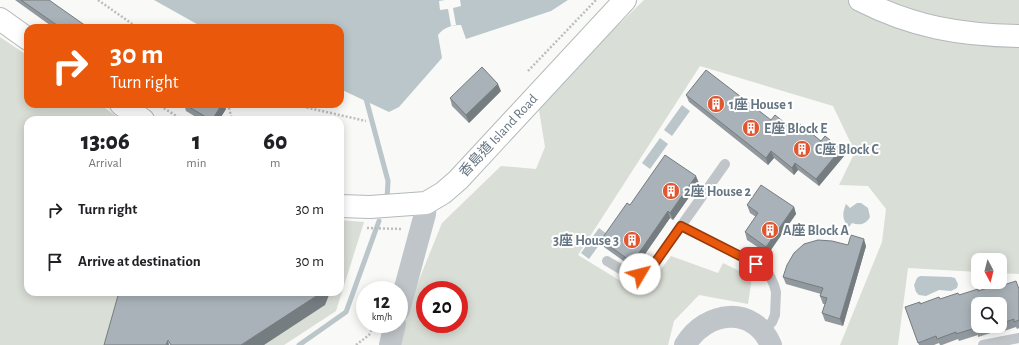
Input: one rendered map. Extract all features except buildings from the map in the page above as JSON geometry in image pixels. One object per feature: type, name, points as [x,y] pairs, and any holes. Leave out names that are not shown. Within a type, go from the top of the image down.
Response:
[{"type":"main road","name":"香島道 Island Road","points":[[344,206],[370,207],[426,203],[443,193],[458,180],[626,0]]},
{"type":"main road","points":[[860,0],[891,15],[938,28],[972,34],[1019,36]]},
{"type":"main road","points":[[0,19],[24,36]]},
{"type":"main road","points":[[126,108],[137,116]]},
{"type":"street","points":[[407,281],[425,214],[426,203]]},
{"type":"street","points":[[685,345],[697,330],[706,324],[716,319],[728,317],[739,317],[750,320],[767,338]]},
{"type":"street","points":[[390,345],[393,333]]},
{"type":"lane","points":[[607,261],[633,275],[646,272],[652,267],[725,164]]},
{"type":"lane","points":[[681,226],[756,264],[768,272],[776,292],[774,315],[767,338]]},
{"type":"lane","points":[[983,345],[1019,338]]},
{"type":"path","points":[[98,0],[132,24]]},
{"type":"path","points":[[528,72],[596,0]]},
{"type":"path","points":[[163,108],[176,116]]},
{"type":"path","points":[[309,108],[344,116]]},
{"type":"path","points":[[344,116],[366,121]]},
{"type":"path","points":[[367,228],[404,229],[402,236]]},
{"type":"path","points":[[356,345],[369,333]]},
{"type":"shaded area","points":[[154,0],[568,0],[551,11],[466,39],[461,25],[446,28],[438,35],[442,58],[399,107],[389,112],[344,91],[344,24],[197,24]]},
{"type":"shaded area","points":[[644,0],[1019,0],[1019,274],[1007,273],[1007,253],[971,253],[971,272],[908,268],[898,345],[840,345],[882,242],[886,209],[868,186],[839,185],[855,152],[833,106],[700,66],[578,255],[642,294],[671,256],[718,273],[723,263],[752,277],[748,304],[699,295],[674,321],[668,345],[383,345],[391,333],[408,333],[408,305],[416,287],[416,333],[468,333],[468,281],[419,281],[442,223],[501,166],[536,169],[545,147],[539,110],[567,75]]},
{"type":"shaded area","points":[[0,37],[24,53],[24,108],[105,108],[116,116],[24,116],[24,296],[341,296],[336,311],[284,345],[0,345]]},
{"type":"shaded area","points":[[682,105],[690,111],[672,136],[664,130]]},
{"type":"shaded area","points":[[660,138],[668,144],[650,169],[642,163]]},
{"type":"shaded area","points":[[857,203],[861,203],[868,208],[870,217],[865,223],[852,223],[849,227],[845,222],[843,214],[846,204],[850,208]]},
{"type":"shaded area","points":[[344,220],[364,222],[344,286]]},
{"type":"shaded area","points":[[599,228],[607,234],[589,259],[581,253]]},
{"type":"shaded area","points":[[920,276],[955,278],[958,284],[957,288],[951,291],[939,290],[926,296],[919,295],[916,292],[914,285],[917,278]]},
{"type":"pier","points":[[460,0],[461,6],[453,8],[456,25],[451,26],[448,9],[440,10],[439,1]]},
{"type":"waterway","points":[[365,95],[388,181],[387,199]]},
{"type":"waterway","points":[[299,345],[346,312],[379,221]]},
{"type":"place","name":"1座 House 1","points":[[716,104]]},
{"type":"place","name":"E座 Block E","points":[[751,128]]},
{"type":"place","name":"C座 Block C","points":[[802,149]]},
{"type":"place","name":"2座 House 2","points":[[671,191]]},
{"type":"place","name":"A座 Block A","points":[[770,230]]},
{"type":"place","name":"3座 House 3","points":[[632,240]]},
{"type":"route","points":[[640,274],[646,272],[652,267],[681,226],[756,264]]}]
